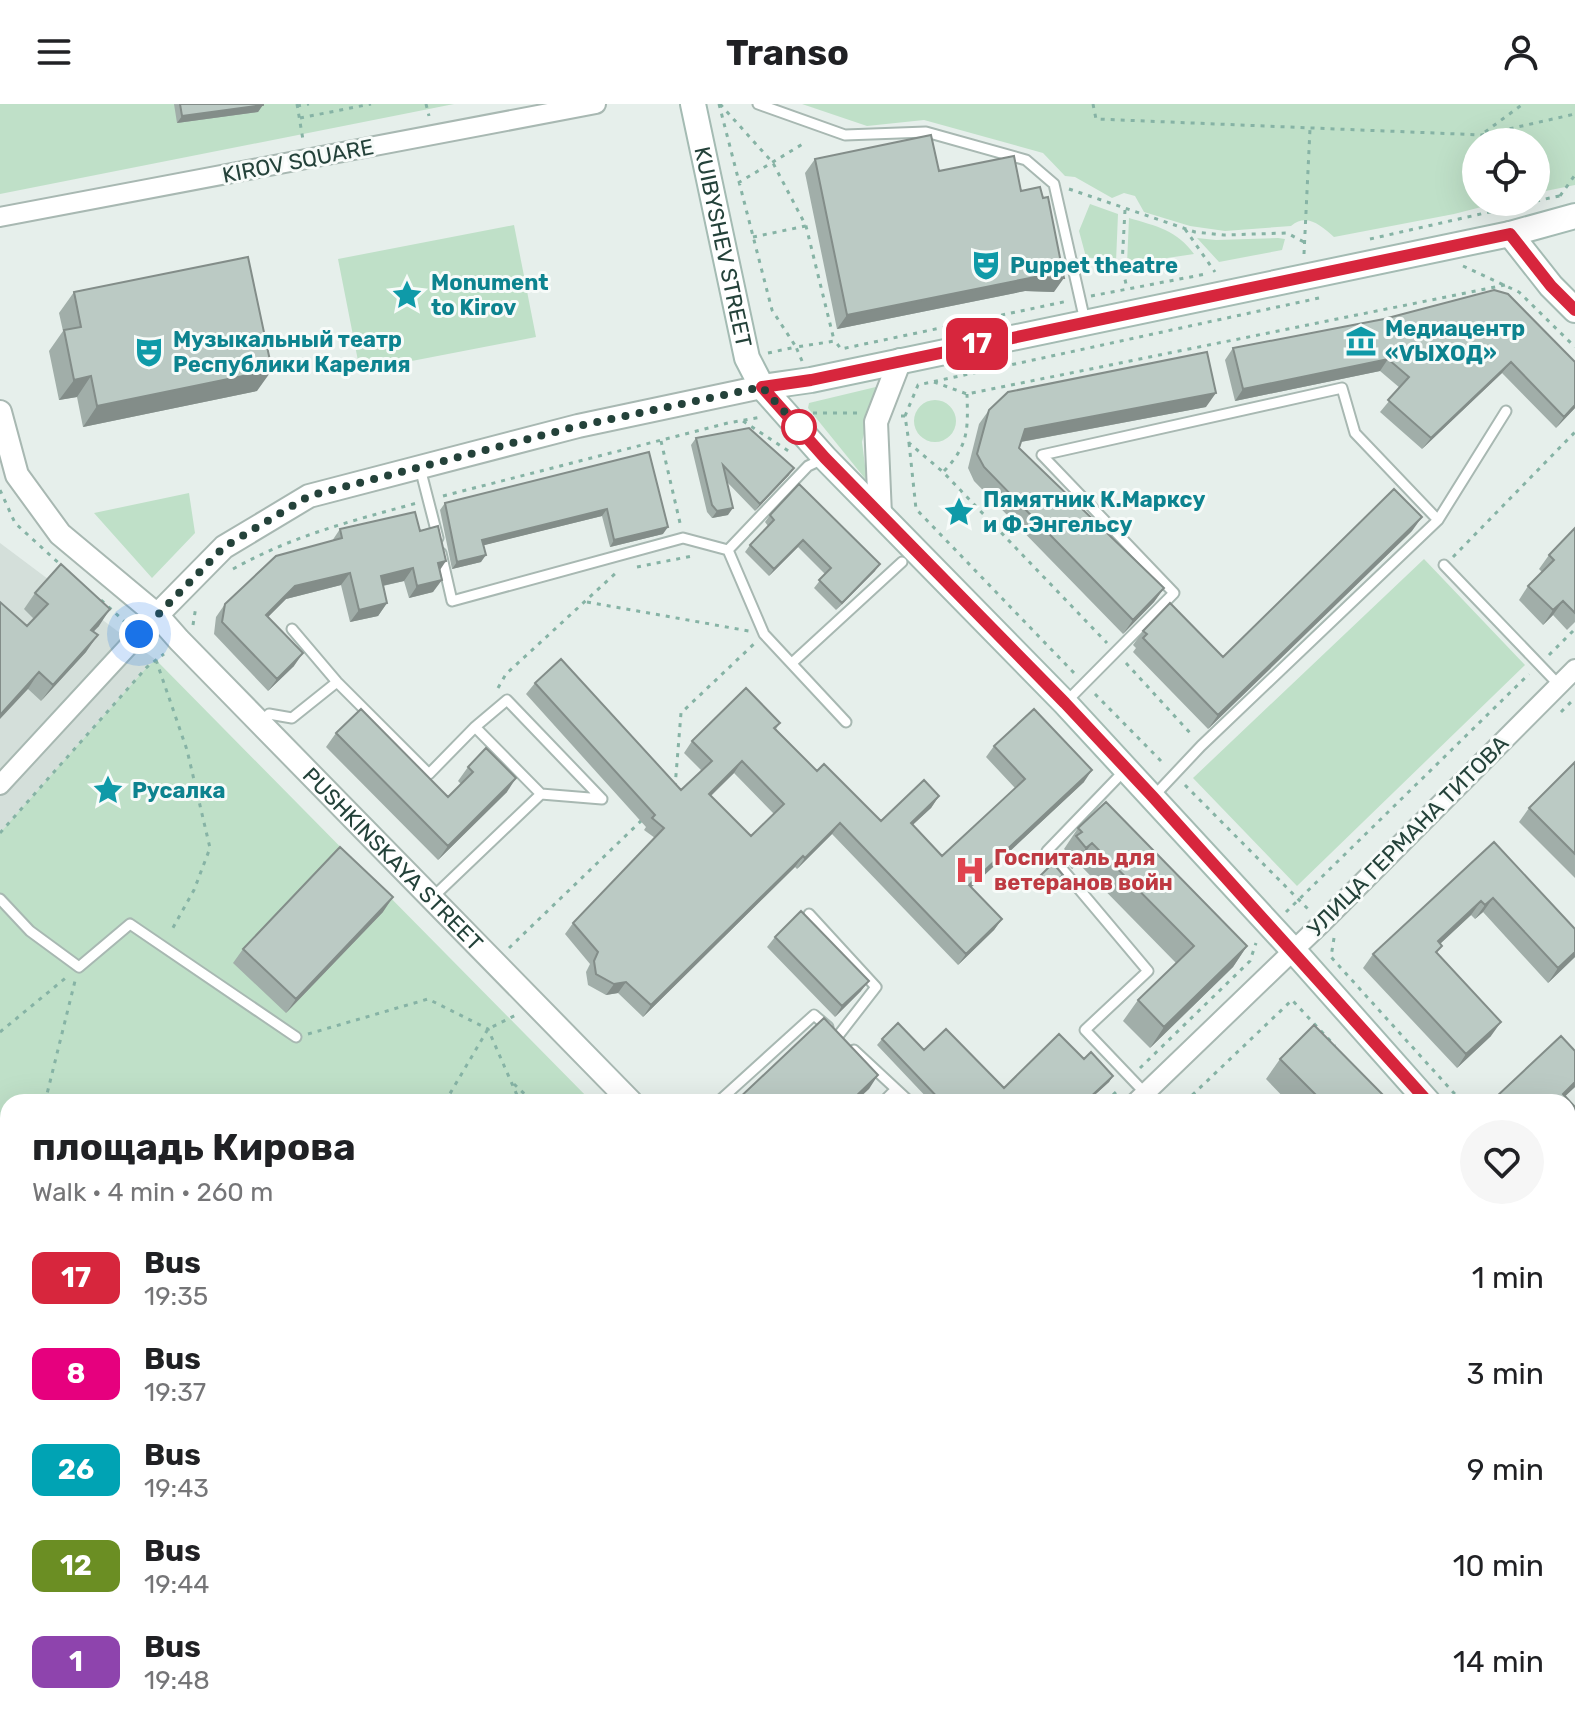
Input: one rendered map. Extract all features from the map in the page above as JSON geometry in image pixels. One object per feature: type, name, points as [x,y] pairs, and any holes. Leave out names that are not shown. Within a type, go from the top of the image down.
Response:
[{"type":"main road","name":"KUIBYSHEV STREET","points":[[693,104],[747,358],[762,387],[825,458],[1153,797],[1421,1094]]},
{"type":"main road","points":[[762,387],[811,380],[900,360],[1082,310],[1510,234],[1575,216]]},
{"type":"main road","points":[[1510,234],[1551,286],[1575,310]]},
{"type":"street","name":"KIROV SQUARE","points":[[0,217],[596,104]]},
{"type":"street","points":[[880,515],[876,422],[900,360]]},
{"type":"street","points":[[0,785],[224,547],[309,496],[578,426],[762,387]]},
{"type":"street","name":"PUSHKINSKAYA STREET","points":[[0,412],[17,475],[60,534],[157,615],[623,1094]]},
{"type":"street","name":"УЛИЦА ГЕРМАНА ТИТОВА","points":[[1143,1094],[1293,950],[1575,669]]},
{"type":"lane","points":[[758,104],[845,135],[926,132],[1026,160],[1054,184],[1082,310]]},
{"type":"lane","points":[[1065,703],[1174,593],[1042,455],[1342,388],[1355,433],[1438,520]]},
{"type":"lane","points":[[1153,797],[1201,746],[1438,520],[1506,411]]},
{"type":"lane","points":[[728,550],[808,466],[825,458]]},
{"type":"lane","points":[[420,468],[452,601],[683,538],[728,550]]},
{"type":"lane","points":[[728,550],[764,634],[846,722]]},
{"type":"lane","points":[[792,663],[902,562]]},
{"type":"lane","points":[[1444,565],[1559,685]]},
{"type":"lane","points":[[292,629],[337,682],[429,774],[475,727],[507,700],[602,799],[541,794],[475,727]]},
{"type":"lane","points":[[259,723],[269,714],[292,718],[337,682]]},
{"type":"lane","points":[[1126,769],[1047,851],[1148,971],[1085,1030],[1131,1077],[1139,1094]]},
{"type":"lane","points":[[430,899],[541,794]]},
{"type":"lane","points":[[0,899],[30,931],[79,967],[130,924],[296,1037]]},
{"type":"lane","points":[[809,914],[876,987],[838,1036]]},
{"type":"lane","points":[[727,1094],[814,1015],[901,1094]]},
{"type":"lane","points":[[891,1094],[896,1089]]},
{"type":"path","points":[[306,151],[297,105],[309,104]]},
{"type":"path","points":[[300,118],[371,104]]},
{"type":"path","points":[[720,104],[773,163],[806,226],[835,341],[841,349],[1082,310],[1127,289],[1215,272],[1184,229]]},
{"type":"path","points":[[720,104],[772,310],[796,347],[835,341]]},
{"type":"path","points":[[1093,104],[1096,119],[1462,134]]},
{"type":"path","points":[[1491,128],[1523,104]]},
{"type":"path","points":[[1513,128],[1575,114]]},
{"type":"path","points":[[1304,254],[1310,129]]},
{"type":"path","points":[[738,183],[806,142]]},
{"type":"path","points":[[1560,196],[1575,175]]},
{"type":"path","points":[[1054,184],[1184,229],[1224,235],[1287,233],[1304,242]]},
{"type":"path","points":[[1550,198],[1575,192]]},
{"type":"path","points":[[1125,210],[1122,265],[1127,289]]},
{"type":"path","points":[[1364,241],[1474,216]]},
{"type":"path","points":[[753,237],[806,226]]},
{"type":"path","points":[[1464,266],[1519,292],[1575,347]]},
{"type":"path","points":[[934,382],[967,394],[1505,285]]},
{"type":"path","points":[[1201,746],[943,472],[909,443],[905,416],[918,385],[1325,296]]},
{"type":"path","points":[[943,472],[960,454],[968,428],[967,394]]},
{"type":"path","points":[[823,413],[905,416]]},
{"type":"path","points":[[231,570],[270,548],[314,531],[743,421]]},
{"type":"path","points":[[1444,565],[1575,432]]},
{"type":"path","points":[[661,440],[683,538]]},
{"type":"path","points":[[634,567],[728,550]]},
{"type":"path","points":[[499,687],[506,674],[619,570]]},
{"type":"path","points":[[193,627],[195,607],[204,598]]},
{"type":"path","points":[[585,601],[764,634]]},
{"type":"path","points":[[1298,900],[1575,629]]},
{"type":"path","points":[[666,796],[675,786],[681,713],[764,634]]},
{"type":"path","points":[[0,833],[156,660],[187,750],[210,848],[194,890],[168,937]]},
{"type":"path","points":[[503,953],[647,815]]},
{"type":"path","points":[[1114,1094],[1250,961],[1256,943]]},
{"type":"path","points":[[0,1032],[79,967]]},
{"type":"path","points":[[47,1094],[79,967]]},
{"type":"path","points":[[296,1037],[428,999],[488,1029],[516,1094]]},
{"type":"path","points":[[1193,1094],[1292,1000],[1334,1045]]},
{"type":"path","points":[[450,1094],[488,1029],[519,1014]]},
{"type":"path","points":[[511,1082],[524,1094]]},
{"type":"shaded area","points":[[0,543],[156,660],[0,833]]},
{"type":"green space","points":[[0,104],[454,104],[0,194]]},
{"type":"green space","points":[[802,104],[1575,104],[1575,185],[1550,190],[1550,128],[1462,128],[1462,212],[1334,237],[1308,221],[1291,226],[1225,231],[1190,226],[1144,212],[1135,196],[1124,193],[1112,198],[1075,177],[1065,176],[1043,153],[924,120],[867,126]]},
{"type":"green space","points":[[1090,204],[1118,214],[1116,262],[1086,257],[1079,231]]},
{"type":"green space","points":[[1129,218],[1173,234],[1194,254],[1127,264]]},
{"type":"green space","points":[[514,225],[536,337],[360,371],[338,259]]},
{"type":"green space","points":[[1197,238],[1285,239],[1282,250],[1219,262]]},
{"type":"green space","points":[[880,386],[870,409],[862,442],[867,481],[808,408],[809,403]]},
{"type":"green space","points":[[935,400],[950,406],[956,421],[950,436],[935,442],[920,436],[914,421],[920,406]]},
{"type":"green space","points":[[189,493],[195,533],[152,578],[94,513]]},
{"type":"green space","points":[[1424,559],[1525,665],[1297,886],[1193,778]]},
{"type":"green space","points":[[156,660],[584,1094],[0,1094],[0,833]]},
{"type":"building","points":[[180,104],[263,104],[263,105],[182,116]]},
{"type":"building","points":[[931,135],[939,171],[1014,156],[1021,191],[1040,187],[1043,198],[1048,197],[1064,278],[1035,277],[847,315],[815,159]]},
{"type":"building","name":"Музыкальный театр Республики Карелия","points":[[248,257],[272,370],[97,406],[91,376],[74,380],[64,330],[81,327],[74,292]]},
{"type":"building","points":[[1494,290],[1508,294],[1575,362],[1575,405],[1564,417],[1511,362],[1431,438],[1388,400],[1409,377],[1388,359],[1243,389],[1233,348],[1384,319]]},
{"type":"building","points":[[1207,352],[1216,393],[1025,429],[1019,448],[1164,588],[1133,620],[984,467],[977,454],[989,410],[1008,392]]},
{"type":"building","points":[[749,428],[794,468],[760,504],[723,465],[733,508],[717,511],[712,505],[696,438]]},
{"type":"building","points":[[649,452],[668,527],[614,540],[607,509],[482,540],[486,555],[457,562],[445,503]]},
{"type":"building","points":[[799,484],[880,564],[842,603],[819,580],[831,568],[803,540],[774,569],[750,545],[774,520],[770,515]]},
{"type":"building","points":[[1394,489],[1422,517],[1218,715],[1143,638],[1147,634],[1143,631],[1170,603],[1223,657]]},
{"type":"building","points":[[415,512],[420,531],[438,526],[446,561],[438,563],[442,580],[417,586],[413,568],[381,576],[387,603],[359,610],[350,573],[295,586],[266,615],[303,653],[277,679],[222,622],[225,604],[276,556],[342,538],[340,529]]},
{"type":"building","points":[[1575,528],[1575,613],[1563,601],[1553,610],[1528,586],[1554,560],[1549,555]]},
{"type":"building","points":[[61,564],[110,609],[91,630],[98,635],[53,685],[39,672],[0,715],[0,602],[27,626],[48,604],[35,593]]},
{"type":"building","points":[[561,659],[681,790],[712,761],[692,741],[746,688],[780,723],[774,728],[817,771],[824,764],[881,821],[924,780],[939,796],[911,823],[942,856],[1025,779],[994,746],[1034,709],[1092,770],[969,885],[1002,919],[966,954],[840,823],[651,1005],[626,982],[614,984],[596,974],[594,961],[598,952],[573,923],[664,828],[535,683]],"holes":[[[742,761],[784,804],[751,836],[709,794]]]},
{"type":"building","points":[[361,709],[448,797],[473,772],[468,767],[486,748],[516,778],[448,846],[336,733]]},
{"type":"building","points":[[1575,762],[1575,854],[1529,808]]},
{"type":"building","points":[[1106,802],[1247,946],[1164,1027],[1138,1000],[1194,946],[1092,843],[1086,848],[1076,836],[1082,832],[1078,828]]},
{"type":"building","points":[[1494,842],[1575,929],[1575,952],[1558,968],[1493,898],[1485,905],[1481,901],[1438,941],[1442,946],[1436,952],[1501,1022],[1466,1054],[1373,954]]},
{"type":"building","points":[[340,847],[393,897],[296,999],[243,949]]},
{"type":"building","points":[[1053,863],[1063,875],[1051,886],[1041,875]]},
{"type":"building","points":[[801,911],[869,981],[842,1006],[775,937]]},
{"type":"building","points":[[824,1018],[878,1075],[858,1094],[743,1094]]},
{"type":"building","points":[[898,1023],[924,1050],[946,1029],[1004,1088],[1059,1034],[1084,1059],[1091,1052],[1113,1076],[1094,1094],[934,1094],[882,1039]]},
{"type":"building","points":[[1314,1025],[1382,1094],[1315,1094],[1280,1059]]},
{"type":"building","points":[[1561,1036],[1575,1051],[1575,1082],[1563,1094],[1499,1094]]},
{"type":"bus line","name":"17","points":[[1421,1094],[1153,797],[825,458],[762,387],[811,380],[1510,234],[1551,286],[1575,310]]},
{"type":"place","name":"Puppet theatre","points":[[986,265]]},
{"type":"place","name":"Monument to Kirov","points":[[407,295]]},
{"type":"place","name":"Медиацентр «ѴЫХОД»","points":[[1361,341]]},
{"type":"place","name":"Музыкальный театр Республики Карелия","points":[[149,352]]},
{"type":"place","name":"Пямятник К.Марксу и Ф.Энгельсу","points":[[959,512]]},
{"type":"place","name":"Русалка","points":[[108,790]]},
{"type":"place","name":"Госпиталь для ветеранов войн","points":[[970,870]]},
{"type":"route","points":[[139,634],[224,547],[309,496],[578,426],[762,387],[802,431],[799,427]]}]
